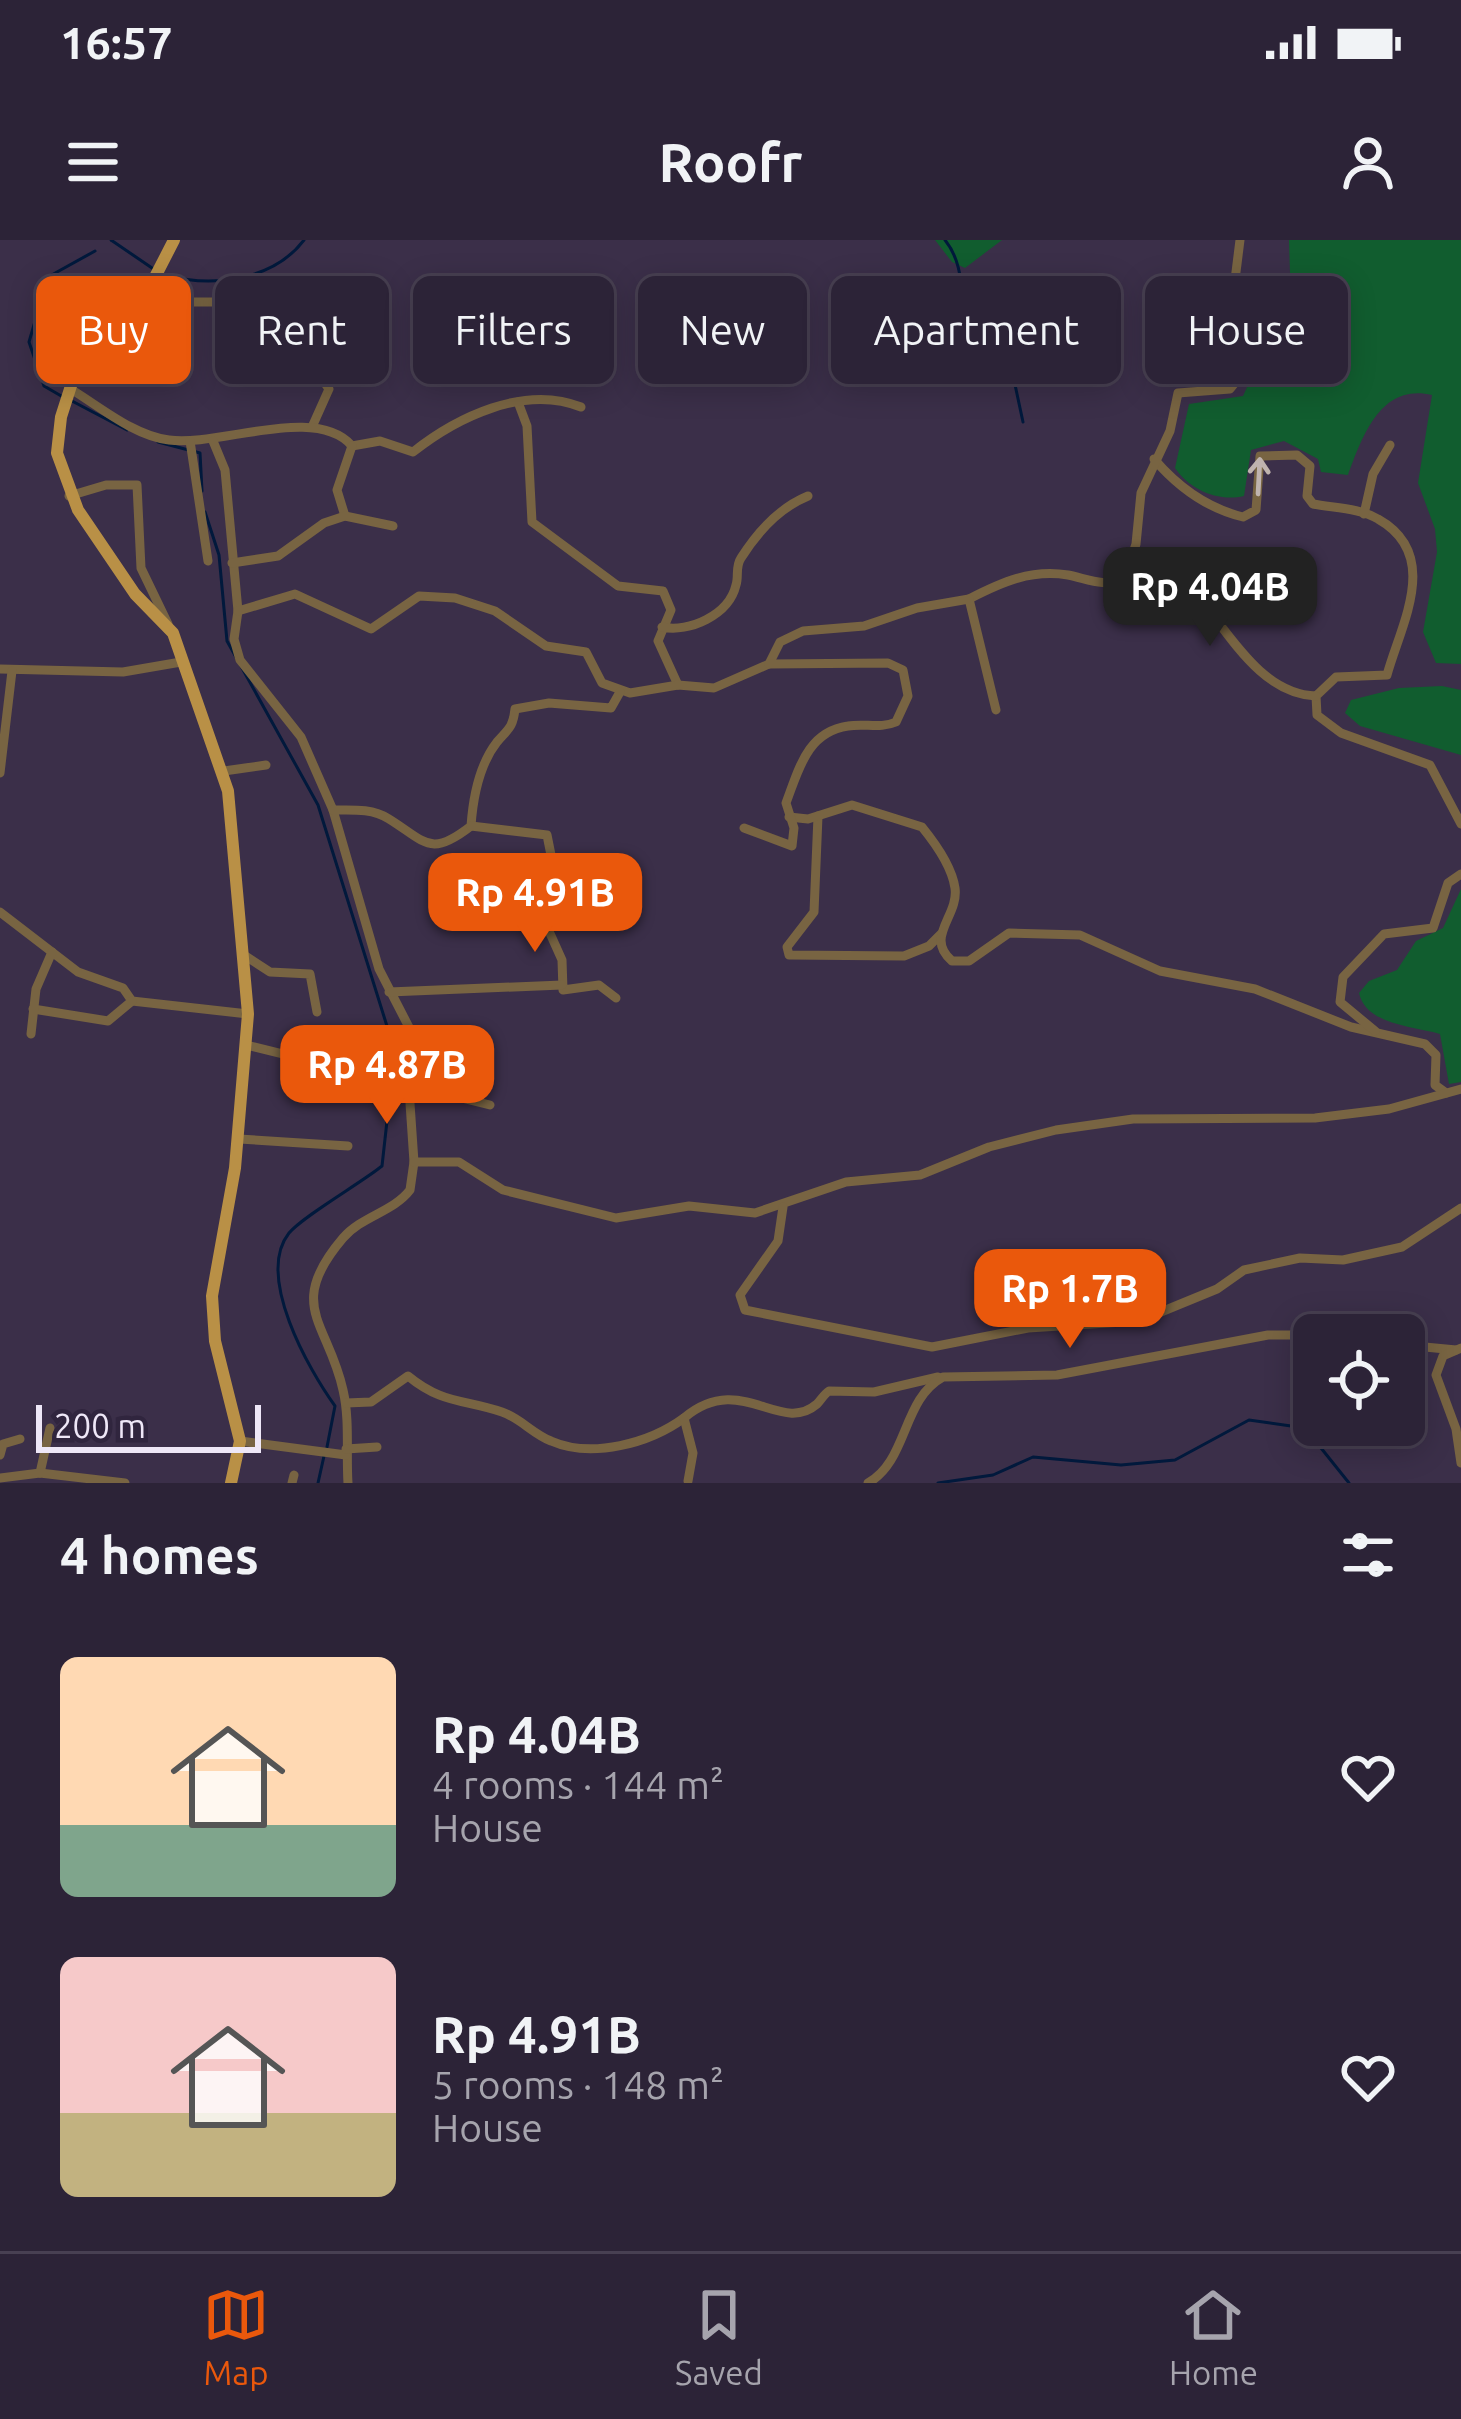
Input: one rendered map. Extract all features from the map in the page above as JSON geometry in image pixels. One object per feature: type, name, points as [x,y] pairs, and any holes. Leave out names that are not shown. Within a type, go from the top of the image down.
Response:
[{"type":"main road","points":[[156,276],[174,240]]},
{"type":"main road","points":[[71,384],[56,453],[69,496],[135,594],[169,626],[224,771],[248,1014],[238,1139],[212,1296],[215,1341],[240,1441],[231,1483]]},
{"type":"street","points":[[1110,585],[1128,573],[1141,493],[1170,430],[1178,393],[1236,385],[1232,304],[1240,240]]},
{"type":"street","points":[[191,301],[267,298],[287,308],[314,340],[312,365],[328,388],[312,427]]},
{"type":"street","points":[[69,389],[150,436],[191,444],[312,427],[352,446],[380,441],[413,452],[446,424],[518,402],[580,406]]},
{"type":"street","points":[[518,402],[527,426],[532,522],[618,586],[664,591],[671,610],[659,648],[678,685]]},
{"type":"street","points":[[213,441],[223,458],[238,611],[234,639],[241,660],[291,721],[333,810],[388,992],[417,1052],[409,1089],[414,1162],[410,1190],[403,1199],[363,1218],[316,1279],[312,1310],[346,1403],[348,1483]]},
{"type":"street","points":[[191,444],[208,561]]},
{"type":"street","points":[[1364,514],[1372,474],[1390,445]]},
{"type":"street","points":[[345,516],[338,490],[352,446]]},
{"type":"street","points":[[1154,459],[1172,481],[1202,501],[1243,517],[1256,510],[1260,456],[1297,455],[1310,466],[1307,496],[1312,504],[1364,514],[1392,529],[1414,574],[1407,621],[1387,675],[1344,674],[1316,696]]},
{"type":"street","points":[[69,496],[106,485],[137,485],[140,560],[169,626]]},
{"type":"street","points":[[662,627],[687,630],[700,625],[735,590],[738,563],[763,529],[790,503],[808,496]]},
{"type":"street","points":[[232,563],[278,556],[324,523],[345,516],[393,526]]},
{"type":"street","points":[[769,664],[780,642],[803,631],[864,626],[917,608],[969,599],[1023,575],[1069,575],[1110,585],[1150,604],[1196,594],[1258,669],[1286,687],[1316,696]]},
{"type":"street","points":[[238,611],[295,594],[371,629],[419,596],[463,599],[495,611],[546,646],[586,652],[602,683],[620,692],[678,685],[714,688],[769,664],[888,663],[903,670],[908,688],[896,722],[845,726],[817,738],[786,803],[795,834],[789,847],[744,828]]},
{"type":"street","points":[[969,599],[996,710]]},
{"type":"street","points":[[0,773],[6,670],[123,672],[182,662]]},
{"type":"street","points":[[471,826],[473,789],[497,742],[513,727],[515,710],[549,703],[611,708],[620,692]]},
{"type":"street","points":[[1316,696],[1317,716],[1327,725],[1430,765],[1461,824]]},
{"type":"street","points":[[224,771],[266,765]]},
{"type":"street","points":[[789,817],[818,816],[852,805],[922,826],[955,885],[956,898],[941,934],[929,946],[904,956],[790,955],[787,947],[816,904],[818,816]]},
{"type":"street","points":[[333,810],[384,816],[429,844],[452,840],[471,826],[547,835],[552,860],[535,900],[560,954],[562,986]]},
{"type":"street","points":[[1378,1033],[1340,1002],[1339,986],[1384,934],[1433,928],[1448,884],[1461,874]]},
{"type":"street","points":[[0,912],[78,972],[123,988],[132,1001]]},
{"type":"street","points":[[941,934],[945,955],[960,963],[1009,933],[1080,935],[1160,970],[1255,989],[1434,1050],[1433,1078],[1446,1093]]},
{"type":"street","points":[[32,1034],[41,970],[52,952]]},
{"type":"street","points":[[244,955],[270,972],[308,973],[316,1012]]},
{"type":"street","points":[[388,992],[562,986],[569,992],[599,985],[616,998]]},
{"type":"street","points":[[33,1009],[108,1021],[132,1001],[248,1014]]},
{"type":"street","points":[[246,1045],[409,1089],[490,1105]]},
{"type":"street","points":[[414,1162],[459,1162],[503,1190],[616,1218],[689,1206],[735,1214],[783,1207],[846,1182],[920,1175],[989,1147],[1056,1130],[1133,1119],[1315,1118],[1389,1109],[1461,1089]]},
{"type":"street","points":[[238,1139],[348,1145]]},
{"type":"street","points":[[783,1207],[778,1241],[740,1294],[746,1310],[932,1347],[1028,1328],[1150,1318],[1176,1302],[1217,1289],[1244,1270],[1300,1258],[1337,1261],[1402,1247],[1461,1208]]},
{"type":"street","points":[[346,1403],[370,1402],[409,1376],[432,1396],[502,1412],[553,1442],[587,1447],[652,1438],[720,1396],[796,1411],[815,1406],[829,1391],[874,1392],[914,1378],[1057,1376],[1268,1335],[1293,1335]]},
{"type":"street","points":[[1425,1347],[1458,1349]]},
{"type":"street","points":[[1458,1349],[1443,1356],[1436,1375],[1456,1430],[1461,1463]]},
{"type":"street","points":[[868,1483],[881,1476],[891,1460],[920,1398],[943,1377]]},
{"type":"street","points":[[684,1418],[692,1453],[688,1481]]},
{"type":"street","points":[[40,1473],[50,1428]]},
{"type":"street","points":[[0,1455],[9,1440],[20,1439]]},
{"type":"street","points":[[240,1441],[328,1452],[377,1448]]},
{"type":"street","points":[[0,1478],[40,1473],[125,1483]]},
{"type":"green space","points":[[935,240],[1002,240],[965,268],[952,262]]},
{"type":"green space","points":[[1289,240],[1461,240],[1461,664],[1436,663],[1423,632],[1437,552],[1435,529],[1418,483],[1432,395],[1414,393],[1387,404],[1368,429],[1348,475],[1321,472],[1318,459],[1284,441],[1251,450],[1244,496],[1205,492],[1175,468],[1189,404],[1243,396],[1249,384],[1348,384],[1348,276],[1290,273]]},
{"type":"green space","points":[[1399,688],[1461,690],[1461,755],[1360,726],[1345,713],[1351,700]]},
{"type":"green space","points":[[1461,889],[1461,1082],[1449,1084],[1440,1034],[1381,1018],[1363,1004],[1359,993],[1369,981],[1397,970],[1416,941],[1443,928]]},
{"type":"waterway","points":[[111,240],[152,268]]},
{"type":"waterway","points":[[166,275],[202,281],[240,278],[276,265],[304,240]]},
{"type":"waterway","points":[[945,240],[958,266],[970,337],[984,359],[1014,380],[1023,422]]},
{"type":"waterway","points":[[63,397],[44,386],[29,342],[48,277],[95,251]]},
{"type":"waterway","points":[[72,401],[127,430]]},
{"type":"waterway","points":[[158,442],[200,453],[202,491]]},
{"type":"waterway","points":[[205,512],[219,555],[227,641],[318,805],[396,1055],[392,1075]]},
{"type":"waterway","points":[[327,1447],[335,1406],[290,1322],[278,1273],[280,1251],[296,1226],[382,1166],[391,1085]]},
{"type":"waterway","points":[[938,1483],[993,1475],[1033,1457],[1121,1465],[1175,1460],[1249,1420],[1305,1428],[1349,1483]]},
{"type":"waterway","points":[[318,1483],[324,1456]]}]
